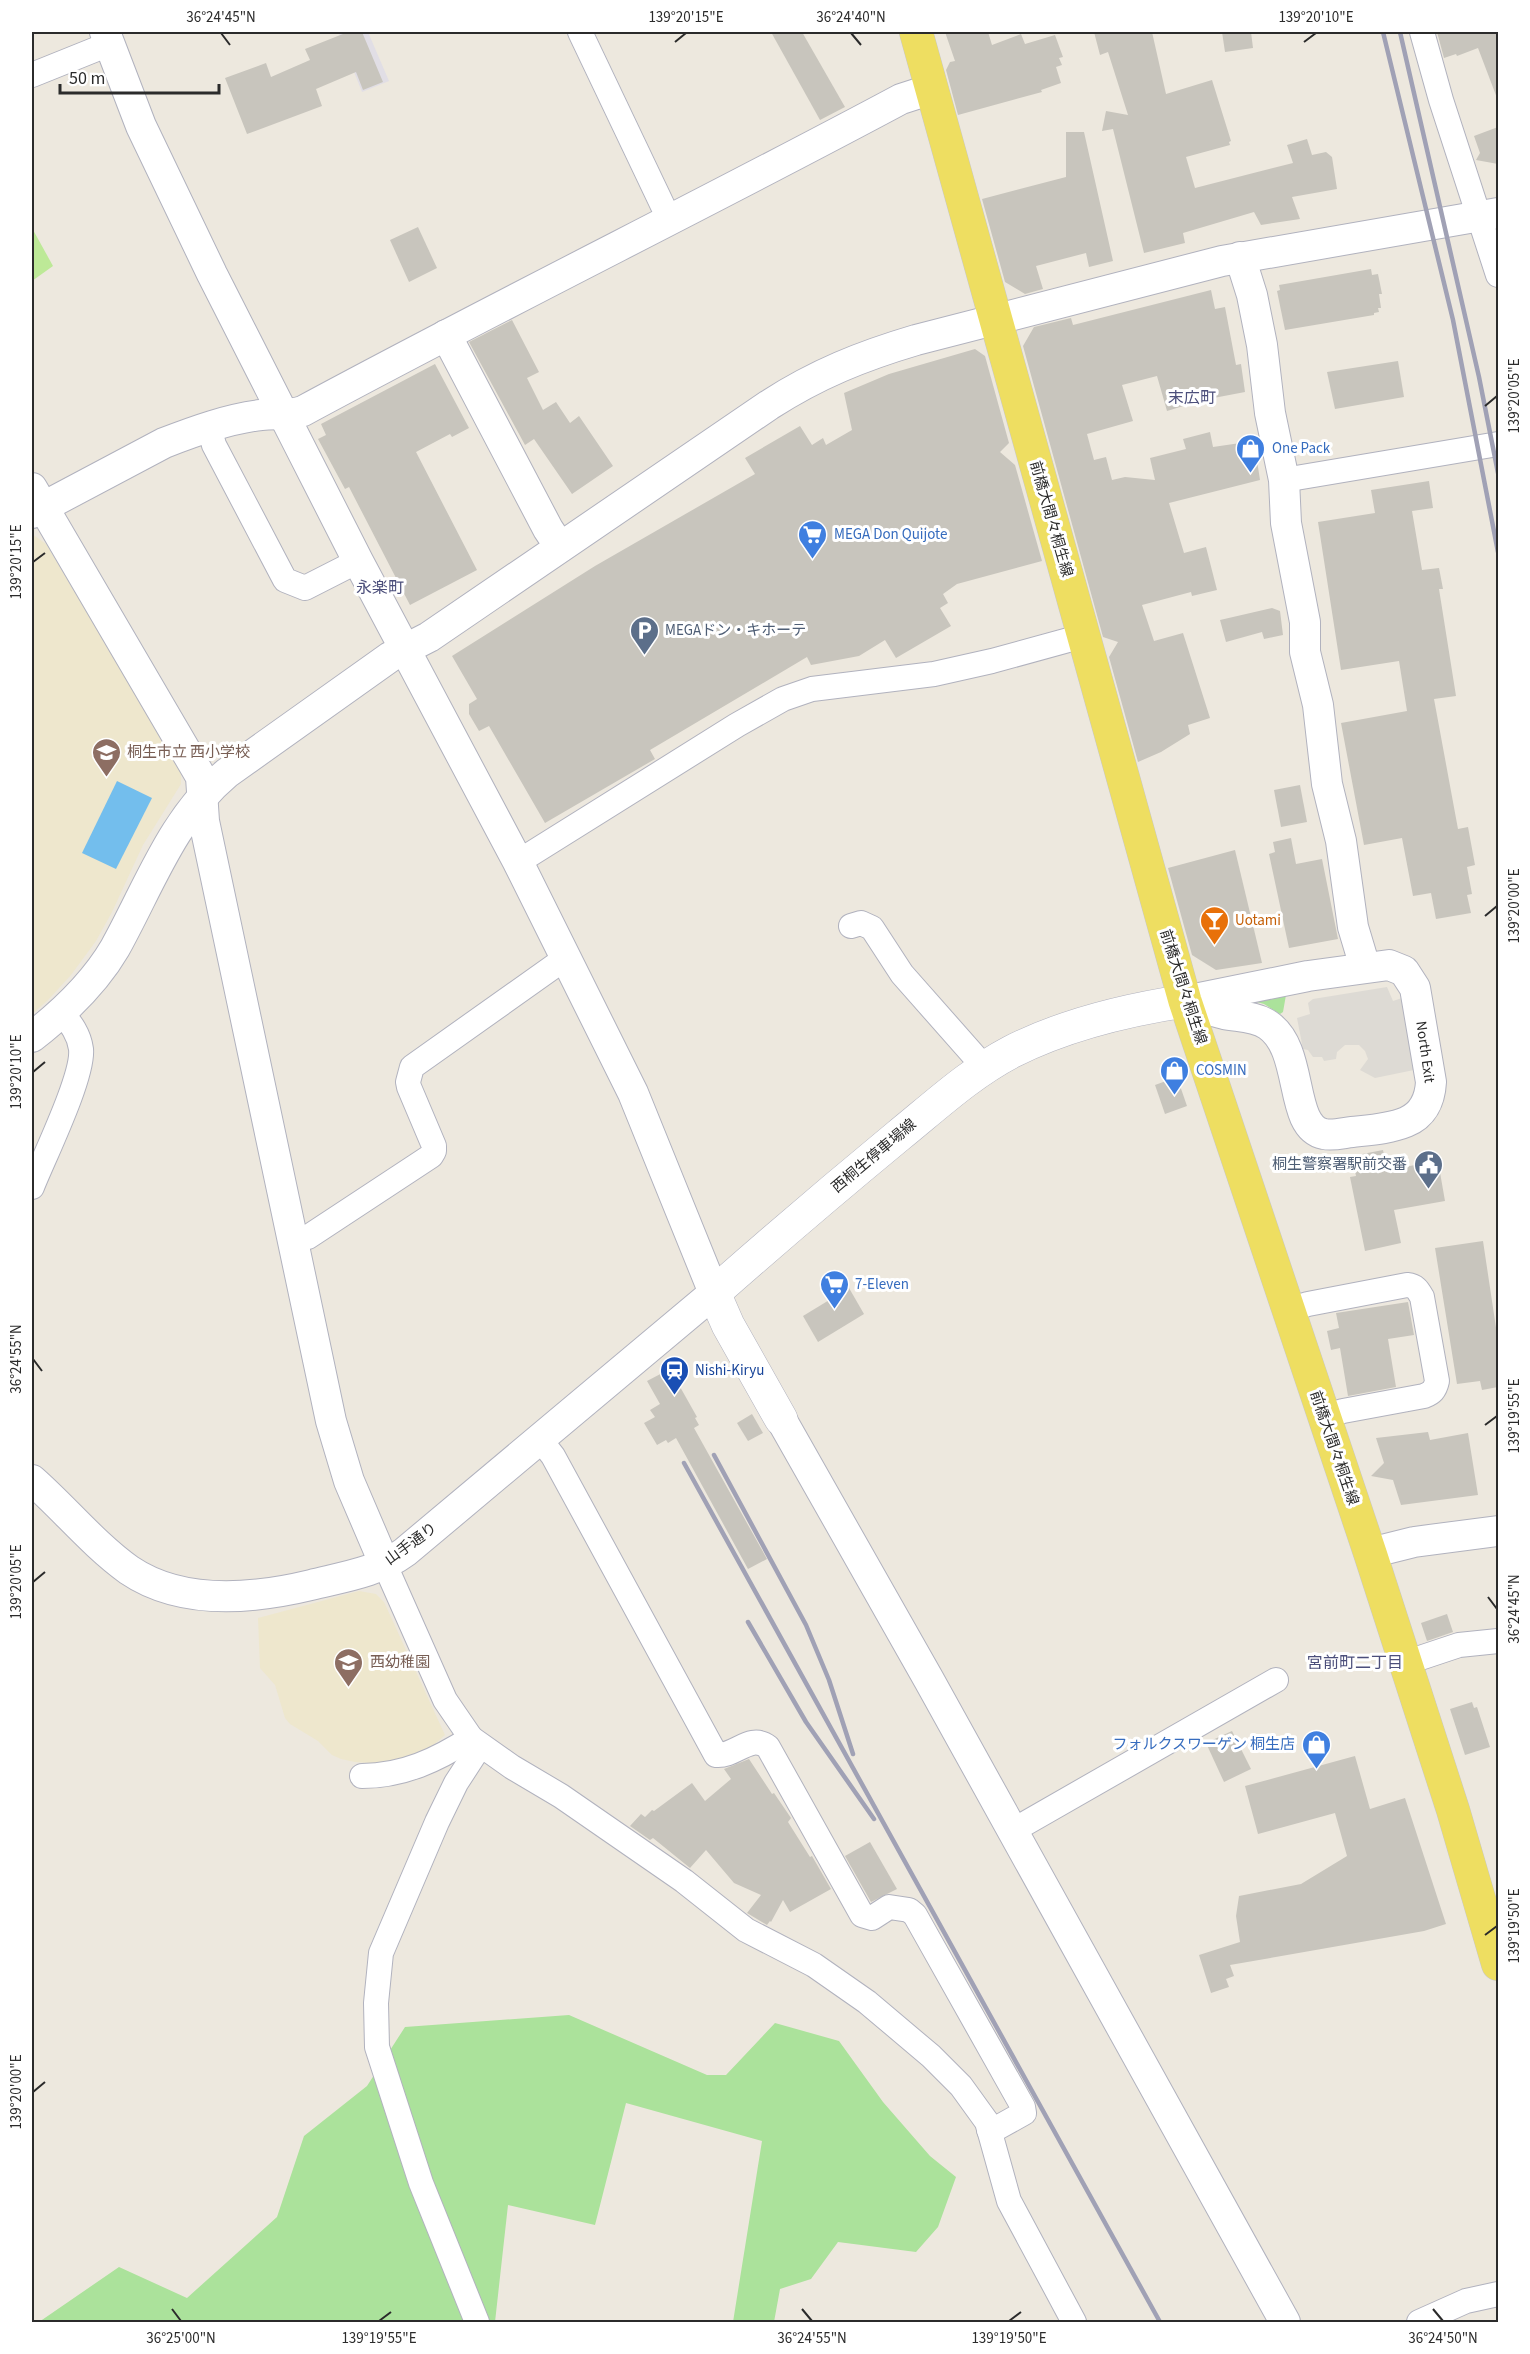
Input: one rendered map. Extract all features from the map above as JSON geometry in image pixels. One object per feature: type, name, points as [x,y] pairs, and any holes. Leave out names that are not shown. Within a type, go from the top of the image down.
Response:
[{"type":"main road","name":"前橋大間々桐生線","points":[[916,32],[1185,1001],[1203,1049],[1323,1417],[1370,1553],[1497,1954]]},
{"type":"main road","name":"西桐生停車場線","points":[[714,1293],[874,1155],[957,1087],[985,1068],[1008,1054],[1046,1037],[1117,1014],[1185,1001]]},
{"type":"main road","points":[[714,1293],[728,1325],[782,1419]]},
{"type":"street","points":[[580,32],[670,221]]},
{"type":"street","points":[[1422,32],[1441,100],[1489,215],[1498,275]]},
{"type":"street","points":[[32,75],[107,38],[141,126],[283,415],[518,862],[633,1093],[714,1293]]},
{"type":"street","points":[[932,89],[901,99],[303,411],[283,415],[259,415],[209,427],[164,443],[35,503],[193,760],[201,777],[204,821],[321,1375],[342,1460],[353,1491],[443,1696],[475,1742],[592,1817],[684,1881],[736,1924],[814,1965],[867,2002],[931,2056],[961,2086],[981,2113],[989,2130],[1009,2201],[1074,2322]]},
{"type":"street","points":[[32,1037],[62,1013],[86,988],[114,949],[159,859],[203,794],[227,772],[385,660],[429,638],[769,405],[825,372],[888,348],[1240,257],[1489,215]]},
{"type":"street","points":[[1240,257],[1260,334],[1270,413],[1284,480],[1286,523],[1305,622],[1305,652],[1318,705],[1327,784],[1341,841],[1353,927],[1365,967]]},
{"type":"street","points":[[446,335],[548,530],[560,547]]},
{"type":"street","points":[[209,427],[214,445],[285,580],[305,588],[358,561]]},
{"type":"street","points":[[1284,480],[1498,444]]},
{"type":"street","points":[[518,862],[737,725],[797,693],[812,689],[934,674],[1083,636]]},
{"type":"street","points":[[851,926],[861,924],[872,928],[902,974],[985,1068]]},
{"type":"street","points":[[293,1241],[308,1237],[431,1156],[434,1146],[409,1087],[412,1067],[567,957]]},
{"type":"street","name":"North Exit","points":[[1389,965],[1396,967],[1404,971],[1412,981],[1418,999],[1431,1074],[1430,1095],[1421,1112],[1410,1121],[1389,1127],[1330,1135],[1317,1132],[1304,1118],[1292,1061],[1287,1049],[1269,1025],[1185,1001],[1263,984],[1365,967],[1389,965]]},
{"type":"street","points":[[32,1187],[80,1067],[79,1040],[73,1026],[62,1013]]},
{"type":"street","points":[[1288,1310],[1407,1285],[1418,1289],[1422,1297],[1437,1381],[1436,1388],[1424,1396],[1343,1410],[1323,1417]]},
{"type":"street","name":"山手通り","points":[[32,1480],[101,1546],[130,1570],[174,1589],[220,1596],[245,1597],[277,1593],[354,1575],[385,1565],[405,1552],[714,1293]]},
{"type":"street","points":[[782,1419],[1285,2322]]},
{"type":"street","points":[[539,1438],[553,1456],[716,1755],[724,1756],[753,1742],[761,1742],[768,1746],[862,1915],[872,1918],[889,1907],[909,1910],[915,1915],[1023,2107],[1024,2113],[989,2130]]},
{"type":"street","points":[[1370,1553],[1414,1542],[1498,1531]]},
{"type":"street","points":[[1405,1663],[1459,1645],[1498,1641]]},
{"type":"street","points":[[1012,1831],[1276,1680]]},
{"type":"street","points":[[362,1776],[394,1774],[475,1742]]},
{"type":"street","points":[[475,1742],[437,1822],[381,1953],[376,2003],[377,2047],[421,2183],[477,2322]]},
{"type":"street","points":[[1419,2322],[1466,2301],[1498,2294]]},
{"type":"shaded area","points":[[368,32],[389,81],[362,92],[339,34]]},
{"type":"shaded area","name":"桐生市立 西小学校","points":[[32,534],[46,544],[181,770],[181,784],[143,845],[96,941],[71,975],[32,1014]]},
{"type":"shaded area","points":[[1387,987],[1393,1001],[1402,998],[1414,1070],[1375,1078],[1360,1070],[1368,1059],[1365,1051],[1359,1045],[1345,1045],[1337,1052],[1336,1059],[1324,1061],[1322,1057],[1313,1057],[1308,1050],[1303,1049],[1297,1018],[1310,1014],[1308,1003],[1313,999]]},
{"type":"shaded area","points":[[359,1591],[376,1594],[384,1602],[445,1735],[430,1748],[385,1764],[341,1759],[332,1755],[318,1741],[290,1724],[285,1718],[275,1685],[260,1668],[258,1618]]},
{"type":"green space","points":[[32,228],[53,266],[32,281]]},
{"type":"green space","points":[[1286,995],[1283,1012],[1280,1014],[1264,1004],[1250,1000]]},
{"type":"green space","points":[[569,2015],[707,2075],[726,2075],[775,2023],[839,2041],[883,2102],[930,2156],[956,2177],[938,2227],[916,2252],[838,2242],[811,2279],[780,2289],[774,2322],[733,2322],[762,2141],[626,2103],[595,2225],[508,2205],[495,2322],[39,2322],[119,2267],[187,2298],[277,2217],[304,2136],[367,2086],[405,2027]]},
{"type":"water","points":[[117,781],[152,798],[116,869],[82,853]]},
{"type":"building","points":[[348,32],[362,32],[383,82],[363,90],[356,72],[316,89],[322,106],[247,134],[225,78],[266,63],[271,77],[310,60],[305,49]]},
{"type":"building","points":[[771,32],[802,32],[845,107],[820,120]]},
{"type":"building","points":[[945,32],[988,32],[992,45],[1021,34],[1025,44],[1055,35],[1063,57],[1059,58],[1062,65],[1056,67],[1061,83],[1041,90],[1042,92],[958,115],[946,70],[950,62],[955,61]]},
{"type":"building","points":[[1094,32],[1152,32],[1166,94],[1212,80],[1231,141],[1230,145],[1186,157],[1195,188],[1293,163],[1287,145],[1307,139],[1312,155],[1326,152],[1332,157],[1337,189],[1292,197],[1300,219],[1261,225],[1254,212],[1183,233],[1185,243],[1144,253],[1113,129],[1102,131],[1106,111],[1128,115],[1108,52],[1100,55]]},
{"type":"building","points":[[1222,32],[1251,32],[1253,48],[1225,52]]},
{"type":"building","points":[[1437,32],[1498,32],[1498,98],[1478,48],[1444,58]]},
{"type":"building","points":[[1498,127],[1498,164],[1476,160],[1480,153],[1474,136]]},
{"type":"building","points":[[1066,132],[1084,132],[1113,261],[1089,267],[1086,253],[1036,266],[1043,289],[1025,294],[1005,282],[982,199],[1066,177]]},
{"type":"building","points":[[418,227],[437,268],[409,282],[390,240]]},
{"type":"building","points":[[1371,269],[1372,275],[1378,274],[1382,294],[1379,294],[1381,308],[1378,308],[1379,312],[1374,315],[1285,330],[1277,291],[1280,290],[1279,285]]},
{"type":"building","points":[[1211,290],[1215,309],[1225,307],[1236,365],[1241,364],[1245,392],[1203,400],[1167,411],[1157,376],[1122,385],[1133,421],[1087,434],[1094,460],[1106,457],[1112,480],[1125,477],[1155,480],[1150,458],[1186,449],[1183,439],[1210,432],[1213,447],[1254,441],[1260,480],[1169,503],[1184,553],[1206,547],[1217,590],[1192,596],[1191,592],[1142,605],[1154,641],[1183,633],[1210,718],[1188,725],[1190,734],[1161,752],[1138,762],[1109,657],[1118,642],[1103,637],[1023,346],[1034,327],[1071,318],[1073,325]]},
{"type":"building","points":[[512,320],[539,372],[527,378],[543,410],[556,402],[570,423],[579,416],[613,466],[572,494],[534,439],[525,445],[469,342]]},
{"type":"building","points":[[975,349],[985,356],[1009,443],[1000,452],[1015,465],[1042,561],[957,584],[943,594],[948,603],[940,608],[951,626],[896,658],[885,640],[859,656],[811,665],[807,657],[650,750],[655,759],[545,823],[489,726],[479,731],[469,714],[469,704],[477,699],[452,656],[595,566],[755,474],[745,458],[800,426],[812,445],[823,438],[826,445],[852,430],[844,393],[889,374]]},
{"type":"building","points":[[1398,361],[1404,397],[1335,409],[1327,372]]},
{"type":"building","points":[[435,364],[469,428],[452,437],[450,434],[416,452],[477,570],[410,605],[349,487],[345,489],[318,439],[326,435],[321,424]]},
{"type":"building","points":[[1429,481],[1433,508],[1412,511],[1422,570],[1439,568],[1443,589],[1439,589],[1456,696],[1434,699],[1458,829],[1468,827],[1475,865],[1467,867],[1472,894],[1467,895],[1471,913],[1436,919],[1431,893],[1413,896],[1402,838],[1364,845],[1341,723],[1407,711],[1399,661],[1341,670],[1318,522],[1375,513],[1371,490]]},
{"type":"building","points":[[1272,608],[1280,611],[1283,635],[1264,639],[1262,632],[1226,642],[1220,620]]},
{"type":"building","points":[[1300,785],[1307,822],[1281,827],[1274,790]]},
{"type":"building","points":[[1291,838],[1296,864],[1322,859],[1338,939],[1289,948],[1269,854],[1275,852],[1273,842]]},
{"type":"building","points":[[1235,850],[1262,963],[1216,970],[1192,955],[1168,868]]},
{"type":"building","points":[[1177,1077],[1187,1106],[1165,1114],[1155,1085]]},
{"type":"building","points":[[1383,1150],[1387,1170],[1438,1161],[1445,1201],[1394,1210],[1401,1243],[1365,1251],[1350,1177],[1356,1176],[1352,1156]]},
{"type":"building","points":[[1483,1241],[1498,1341],[1498,1387],[1482,1390],[1480,1381],[1457,1384],[1435,1248]]},
{"type":"building","points":[[849,1288],[864,1314],[818,1342],[803,1316]]},
{"type":"building","points":[[1408,1302],[1414,1335],[1388,1339],[1396,1387],[1348,1396],[1340,1348],[1331,1350],[1327,1331],[1339,1328],[1336,1313]]},
{"type":"building","points":[[670,1369],[697,1417],[695,1418],[699,1425],[694,1428],[767,1559],[748,1569],[676,1438],[668,1443],[666,1440],[657,1445],[644,1423],[655,1417],[650,1410],[660,1404],[647,1381]]},
{"type":"building","points":[[752,1414],[763,1433],[748,1441],[737,1423]]},
{"type":"building","points":[[1428,1432],[1430,1440],[1468,1433],[1478,1495],[1401,1505],[1393,1480],[1371,1476],[1384,1463],[1376,1438]]},
{"type":"building","points":[[1447,1614],[1453,1632],[1427,1641],[1421,1623]]},
{"type":"building","points":[[1472,1702],[1474,1708],[1477,1707],[1490,1747],[1465,1755],[1450,1709]]},
{"type":"building","points":[[1232,1731],[1251,1769],[1224,1782],[1206,1743]]},
{"type":"building","points":[[1355,1756],[1370,1809],[1405,1798],[1446,1924],[1424,1931],[1230,1965],[1234,1976],[1226,1979],[1229,1987],[1211,1993],[1199,1955],[1240,1942],[1236,1916],[1239,1896],[1301,1884],[1347,1856],[1335,1813],[1258,1834],[1245,1786]]},
{"type":"building","points":[[749,1759],[791,1818],[788,1822],[810,1857],[812,1856],[831,1889],[790,1912],[783,1900],[767,1925],[747,1913],[761,1895],[734,1883],[706,1850],[690,1868],[653,1838],[650,1840],[630,1826],[641,1814],[645,1817],[692,1783],[705,1801],[731,1779],[724,1769]]},
{"type":"building","points":[[870,1842],[897,1889],[871,1902],[845,1856]]},
{"type":"railway","points":[[1383,32],[1453,320],[1498,552]]},
{"type":"railway","points":[[1400,32],[1479,377],[1498,473]]},
{"type":"railway","points":[[714,1455],[806,1625],[829,1680],[853,1754]]},
{"type":"railway","points":[[684,1463],[1160,2322]]},
{"type":"railway","points":[[748,1622],[806,1722],[874,1819]]},
{"type":"place","name":"One Pack","points":[[1251,474]]},
{"type":"place","name":"MEGA Don Quijote","points":[[813,560]]},
{"type":"place","name":"MEGAドン・キホーテ","points":[[644,656]]},
{"type":"place","name":"桐生市立 西小学校","points":[[106,778]]},
{"type":"place","name":"Uotami","points":[[1214,946]]},
{"type":"place","name":"COSMIN","points":[[1175,1096]]},
{"type":"place","name":"桐生警察署駅前交番","points":[[1428,1190]]},
{"type":"place","name":"7-Eleven","points":[[834,1310]]},
{"type":"place","name":"Nishi-Kiryu","points":[[674,1396]]},
{"type":"place","name":"西幼稚園","points":[[349,1688]]},
{"type":"place","name":"フォルクスワーゲン 桐生店","points":[[1316,1770]]},
{"type":"district","name":"末広町","points":[[1192,398]]},
{"type":"district","name":"永楽町","points":[[380,588]]},
{"type":"district","name":"宮前町二丁目","points":[[1355,1663]]}]
